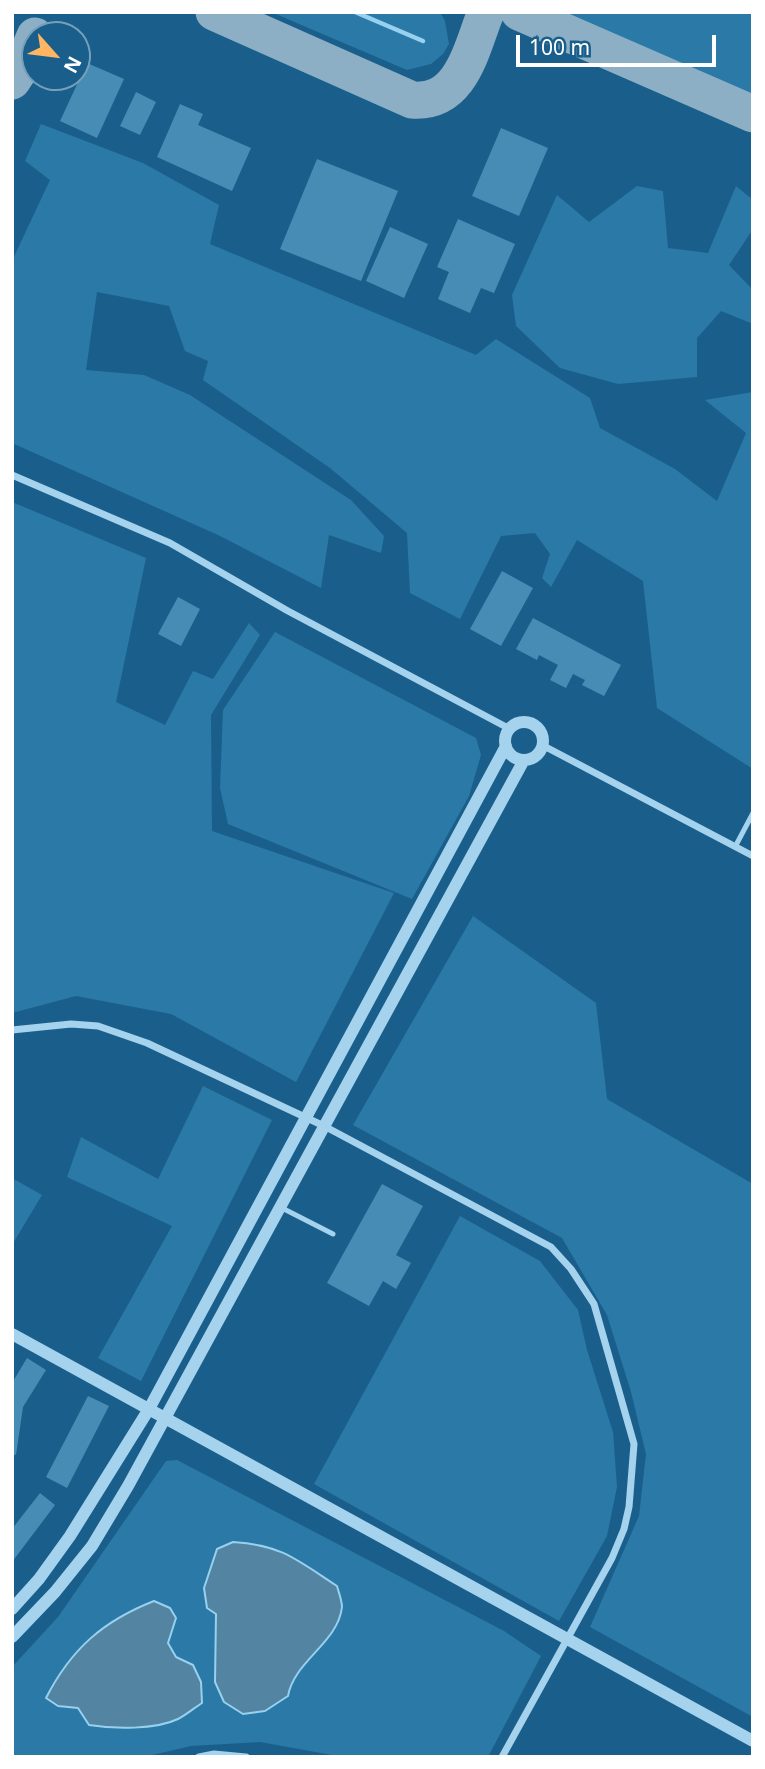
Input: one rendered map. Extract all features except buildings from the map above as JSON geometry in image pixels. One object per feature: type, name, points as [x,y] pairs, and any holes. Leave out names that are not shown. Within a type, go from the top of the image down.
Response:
[{"type":"street","points":[[12,475],[170,543],[288,611],[510,729]]},
{"type":"street","points":[[12,1637],[55,1592],[92,1546],[166,1418],[524,760],[536,755],[542,744],[541,732],[531,724],[519,723],[510,729],[505,740],[513,756],[524,760]]},
{"type":"street","points":[[542,744],[753,856]]},
{"type":"street","points":[[12,1609],[39,1579],[70,1536],[149,1409],[506,746]]},
{"type":"street","points":[[12,1030],[71,1024],[98,1026],[147,1042],[324,1126],[551,1247],[594,1304],[634,1444],[633,1483],[624,1529],[612,1558],[502,1757]]},
{"type":"street","points":[[12,1334],[753,1741]]},
{"type":"street","points":[[199,1757],[214,1754],[246,1757]]},
{"type":"lane","points":[[736,846],[753,813]]},
{"type":"lane","points":[[280,1207],[333,1234]]},
{"type":"shaded area","points":[[271,12],[440,12],[445,21],[449,44],[443,54],[431,64],[407,70]]},
{"type":"shaded area","points":[[559,12],[753,12],[753,98],[561,14]]},
{"type":"shaded area","points":[[41,124],[143,163],[219,205],[210,244],[476,355],[496,339],[590,398],[600,428],[675,469],[717,501],[746,433],[705,400],[753,392],[753,769],[657,708],[643,581],[577,540],[551,587],[542,578],[550,554],[535,533],[501,536],[460,619],[410,593],[407,533],[330,468],[203,380],[208,361],[185,351],[169,306],[97,292],[86,370],[144,375],[190,395],[351,500],[384,536],[381,553],[329,535],[321,588],[218,535],[12,443],[12,261],[50,180],[25,161]]},
{"type":"shaded area","points":[[637,186],[663,191],[668,248],[708,253],[736,186],[753,200],[753,229],[729,265],[753,290],[753,324],[721,311],[697,338],[697,377],[618,384],[560,368],[516,326],[512,295],[557,195],[589,222]]},
{"type":"shaded area","points":[[12,502],[146,558],[116,702],[165,725],[193,671],[213,679],[249,623],[260,635],[211,715],[212,831],[394,893],[296,1082],[171,1014],[76,996],[12,1013]]},
{"type":"shaded area","points":[[275,632],[476,738],[481,755],[469,796],[412,899],[228,824],[220,788],[223,710]]},
{"type":"shaded area","points":[[473,916],[596,1003],[607,1099],[753,1184],[753,1717],[590,1627],[639,1516],[646,1454],[631,1392],[607,1315],[562,1238],[353,1125]]},
{"type":"shaded area","points":[[203,1086],[272,1120],[141,1381],[98,1358],[172,1226],[67,1177],[81,1137],[158,1179]]},
{"type":"shaded area","points":[[12,1178],[42,1195],[12,1245]]},
{"type":"shaded area","points":[[460,1216],[540,1261],[578,1310],[587,1350],[613,1432],[617,1487],[607,1536],[559,1621],[314,1484]]},
{"type":"shaded area","points":[[177,1460],[504,1631],[541,1656],[488,1757],[343,1757],[260,1742],[191,1746],[144,1757],[12,1757],[12,1667],[58,1617],[166,1461]]},
{"type":"shaded area","points":[[233,1542],[264,1546],[299,1561],[337,1586],[342,1605],[333,1631],[298,1672],[288,1696],[265,1711],[243,1714],[224,1702],[215,1682],[216,1614],[207,1608],[204,1588],[217,1549]]},
{"type":"shaded area","points":[[154,1601],[170,1608],[176,1618],[168,1643],[176,1657],[193,1665],[201,1682],[202,1703],[169,1723],[122,1728],[89,1725],[78,1708],[58,1706],[46,1698],[66,1665],[90,1639],[119,1618]]},
{"type":"waterway","points":[[355,12],[423,41]]},
{"type":"taxiway","points":[[214,12],[412,100],[429,99],[443,93],[453,84],[469,57],[486,12]]},
{"type":"taxiway","points":[[519,12],[753,114]]},
{"type":"taxiway","points":[[12,81],[21,68]]}]
